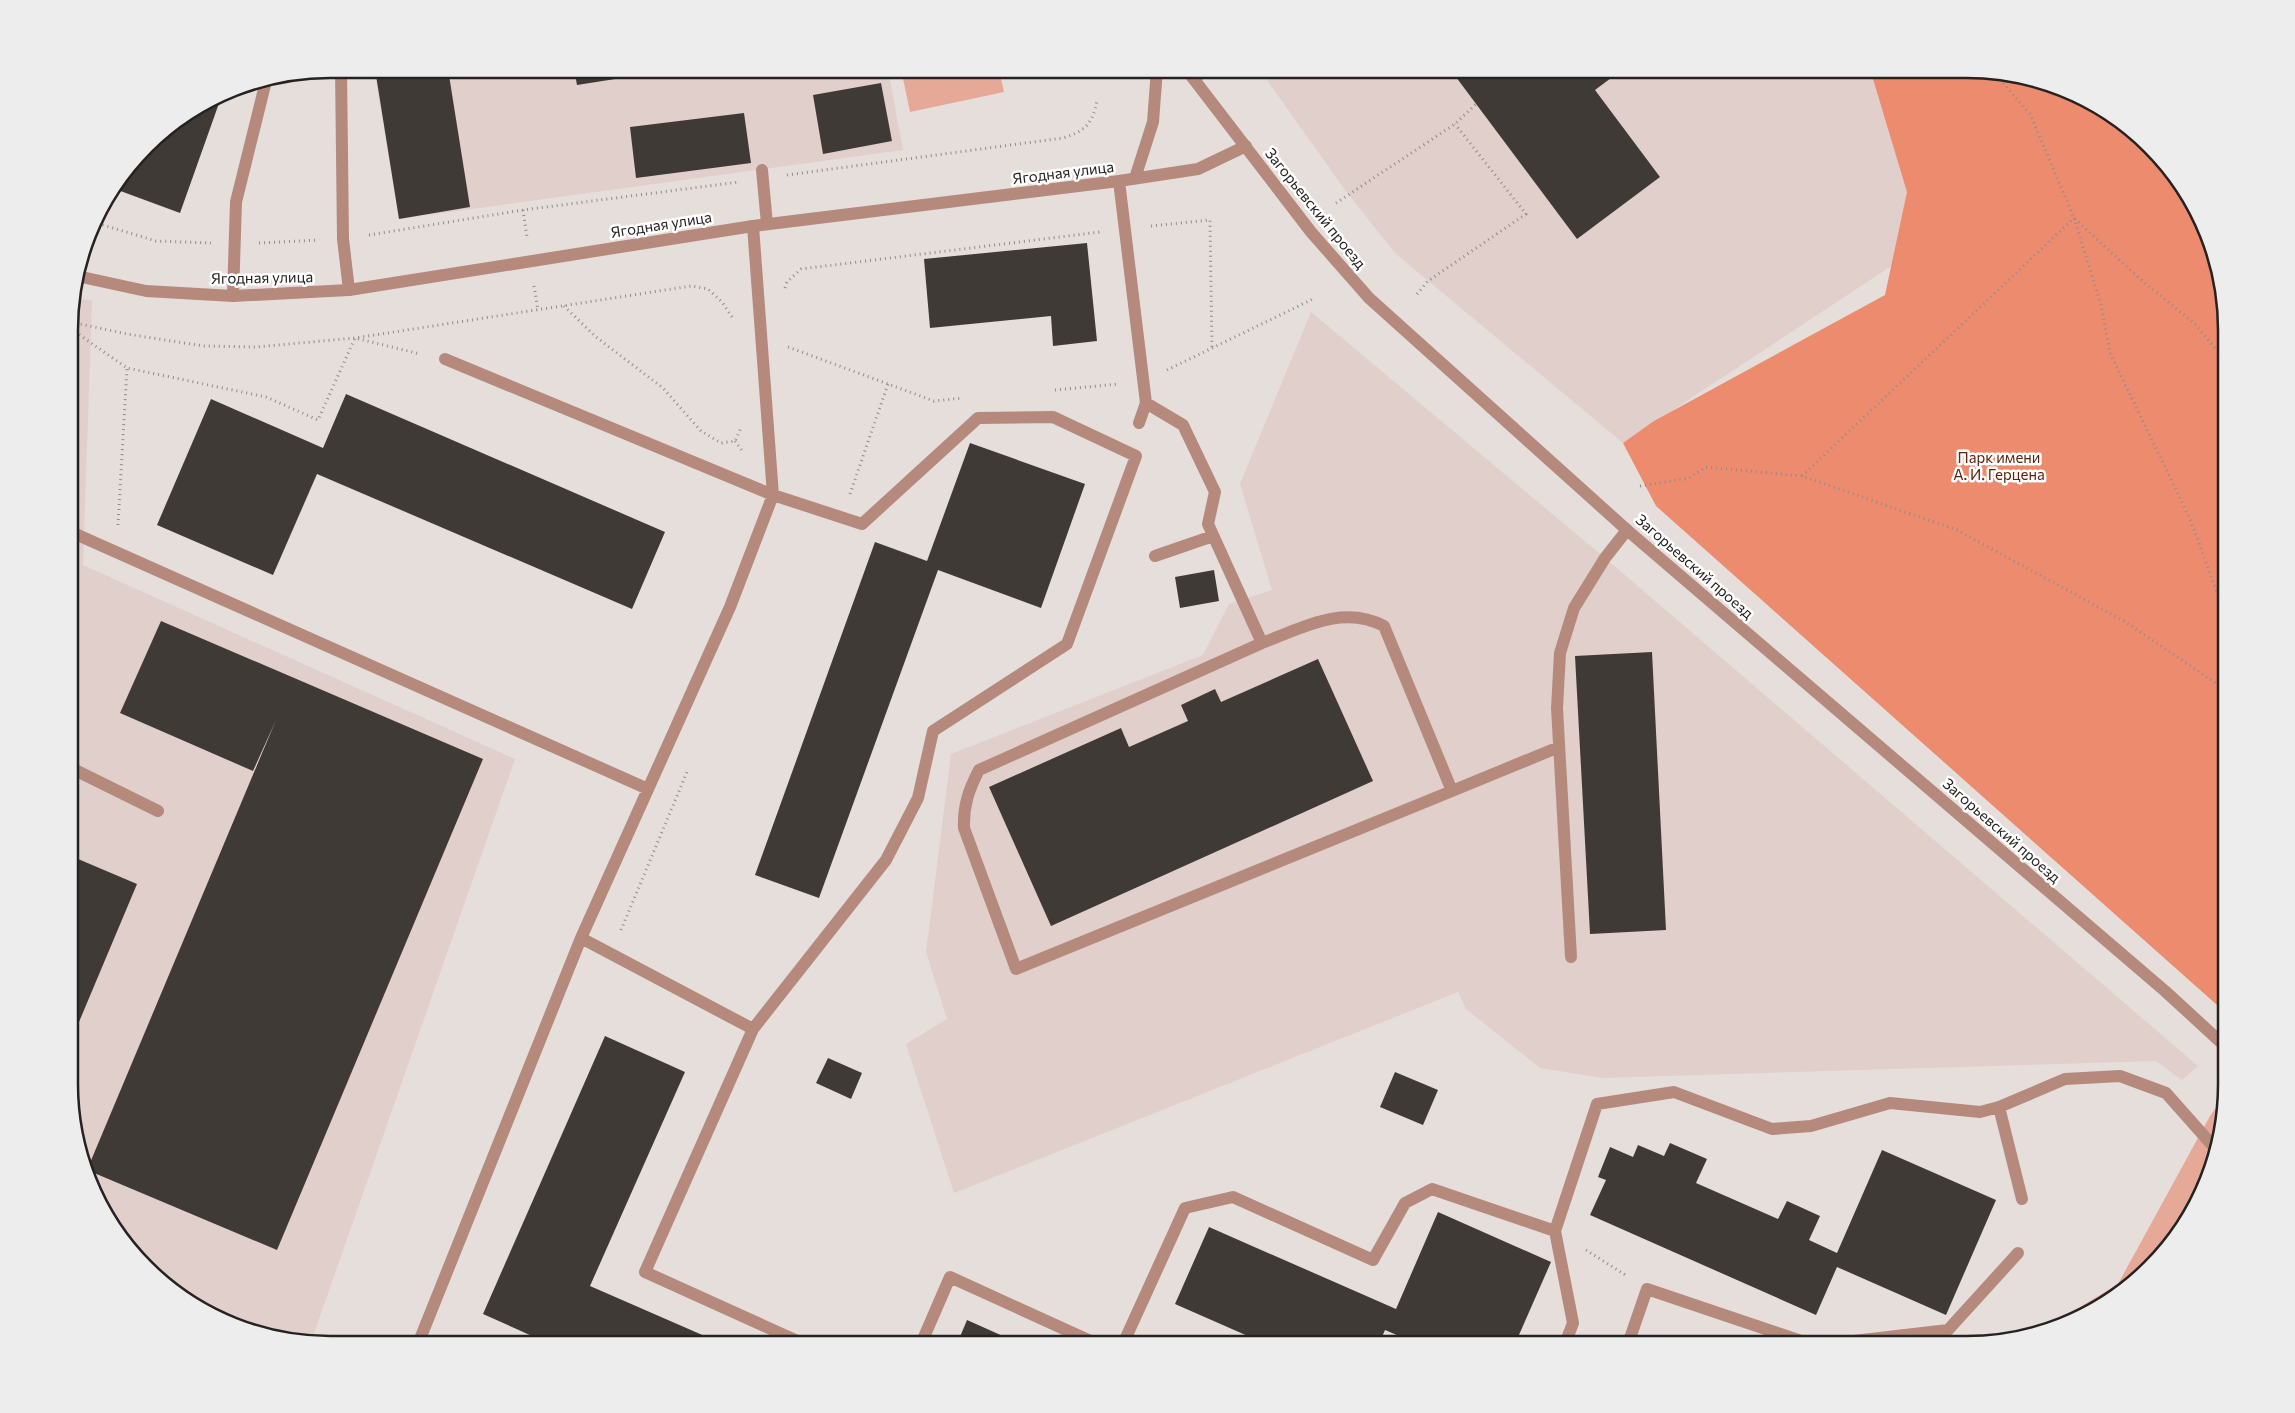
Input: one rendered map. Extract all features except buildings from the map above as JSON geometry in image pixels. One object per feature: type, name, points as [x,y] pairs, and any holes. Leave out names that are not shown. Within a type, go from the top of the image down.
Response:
[{"type":"street","points":[[341,78],[343,239],[349,290]]},
{"type":"street","points":[[1135,178],[1153,122],[1156,78]]},
{"type":"street","name":"Загорьевский проезд","points":[[1192,78],[1311,232],[1369,298],[1627,530],[2218,1039]]},
{"type":"street","points":[[233,296],[236,202],[265,86]]},
{"type":"street","name":"Ягодная улица","points":[[83,277],[146,291],[233,296],[349,290],[767,224],[1119,181],[1198,169],[1246,146]]},
{"type":"street","points":[[763,174],[767,224]]},
{"type":"street","points":[[1119,181],[1146,404],[1139,423]]},
{"type":"street","points":[[421,1336],[581,938],[730,607],[773,495],[753,226]]},
{"type":"street","points":[[445,359],[773,495],[862,524],[978,418],[1053,417],[1136,456],[1067,644],[933,731],[918,798],[886,860],[753,1029],[645,1272],[786,1336]]},
{"type":"street","points":[[1146,404],[1183,425],[1215,492],[1208,524],[1262,643]]},
{"type":"street","points":[[1571,957],[1557,708],[1560,653],[1574,608],[1604,558],[1627,530]]},
{"type":"street","points":[[78,535],[648,788]]},
{"type":"street","points":[[1155,556],[1213,536]]},
{"type":"street","points":[[1452,791],[1384,626],[1360,616],[1335,617],[1262,643],[979,770],[970,787],[965,804],[964,828],[1016,969],[1452,791],[1559,747]]},
{"type":"street","points":[[78,771],[158,811]]},
{"type":"street","points":[[581,938],[753,1029]]},
{"type":"street","points":[[1568,1336],[1573,1323],[1555,1231],[1597,1104],[1674,1092],[1772,1129],[1810,1126],[1890,1103],[1980,1112],[1999,1107],[2065,1079],[2120,1076],[2166,1093],[2210,1143]]},
{"type":"street","points":[[1999,1107],[2022,1199]]},
{"type":"street","points":[[1127,1336],[1185,1208],[1233,1197],[1373,1260],[1406,1203],[1432,1189],[1555,1231]]},
{"type":"street","points":[[1897,1336],[1948,1330],[2018,1253]]},
{"type":"street","points":[[924,1336],[950,1277],[1079,1336]]},
{"type":"street","points":[[1631,1336],[1647,1289],[1786,1336]]},
{"type":"path","points":[[2000,80],[2030,114],[2074,218],[2102,306],[2110,353],[2190,519],[2218,595]]},
{"type":"path","points":[[100,224],[156,241],[234,244],[343,239],[763,174],[1063,138],[1082,132],[1094,116],[1097,100]]},
{"type":"path","points":[[1336,203],[1455,124],[1476,104]]},
{"type":"path","points":[[1416,294],[1428,282],[1526,214],[1455,124]]},
{"type":"path","points":[[2074,218],[2139,278],[2194,322],[2218,351]]},
{"type":"path","points":[[1802,476],[2074,218]]},
{"type":"path","points":[[782,297],[787,282],[801,269],[1210,220],[1212,348]]},
{"type":"path","points":[[78,324],[127,334],[203,346],[256,347],[355,338],[691,286],[708,289],[727,309],[732,317],[733,325]]},
{"type":"path","points":[[1048,390],[1144,382],[1315,298]]},
{"type":"path","points":[[564,306],[596,337],[664,388],[701,431],[721,442],[735,441],[741,428],[741,418]]},
{"type":"path","points":[[78,334],[127,368],[266,397],[318,420],[355,338]]},
{"type":"path","points":[[355,338],[445,359]]},
{"type":"path","points":[[762,346],[782,345],[934,400],[972,397]]},
{"type":"path","points":[[116,552],[127,368]]},
{"type":"path","points":[[849,498],[888,384]]},
{"type":"path","points":[[1640,486],[1689,478],[1706,467],[1802,476],[1957,530],[2124,621],[2218,685]]},
{"type":"path","points":[[1555,1231],[1647,1289]]},
{"type":"shaded area","points":[[376,78],[890,78],[903,150],[399,219]]},
{"type":"shaded area","points":[[903,78],[1001,78],[1004,92],[910,112]]},
{"type":"shaded area","points":[[1265,78],[1911,78],[1993,199],[1623,443],[1396,254],[1348,194]]},
{"type":"shaded area","points":[[80,299],[92,300],[83,565],[515,759],[313,1335],[264,1327],[218,1310],[203,1302],[176,1284],[151,1262],[120,1224],[103,1195],[91,1165],[82,1133],[80,1117],[78,1100],[78,313]]},
{"type":"shaded area","points":[[1311,312],[1605,558],[2198,1066],[2182,1080],[2156,1061],[1603,1078],[1540,1068],[1466,1009],[1458,992],[954,1193],[906,1044],[947,1019],[926,952],[951,754],[1203,655],[1229,604],[1272,590],[1240,484]]},
{"type":"shaded area","points":[[2216,1108],[2213,1133],[2204,1165],[2192,1195],[2166,1237],[2144,1262],[2119,1284],[2092,1302],[2072,1312],[2118,1284]]},
{"type":"green space","name":"Парк имени А. И. Герцена","points":[[1873,78],[1982,78],[2015,82],[2047,91],[2077,103],[2106,120],[2132,140],[2155,163],[2175,189],[2192,218],[2204,248],[2213,280],[2218,329],[2218,1006],[1656,506],[1623,443],[1654,421],[1885,295],[1907,192]]}]
